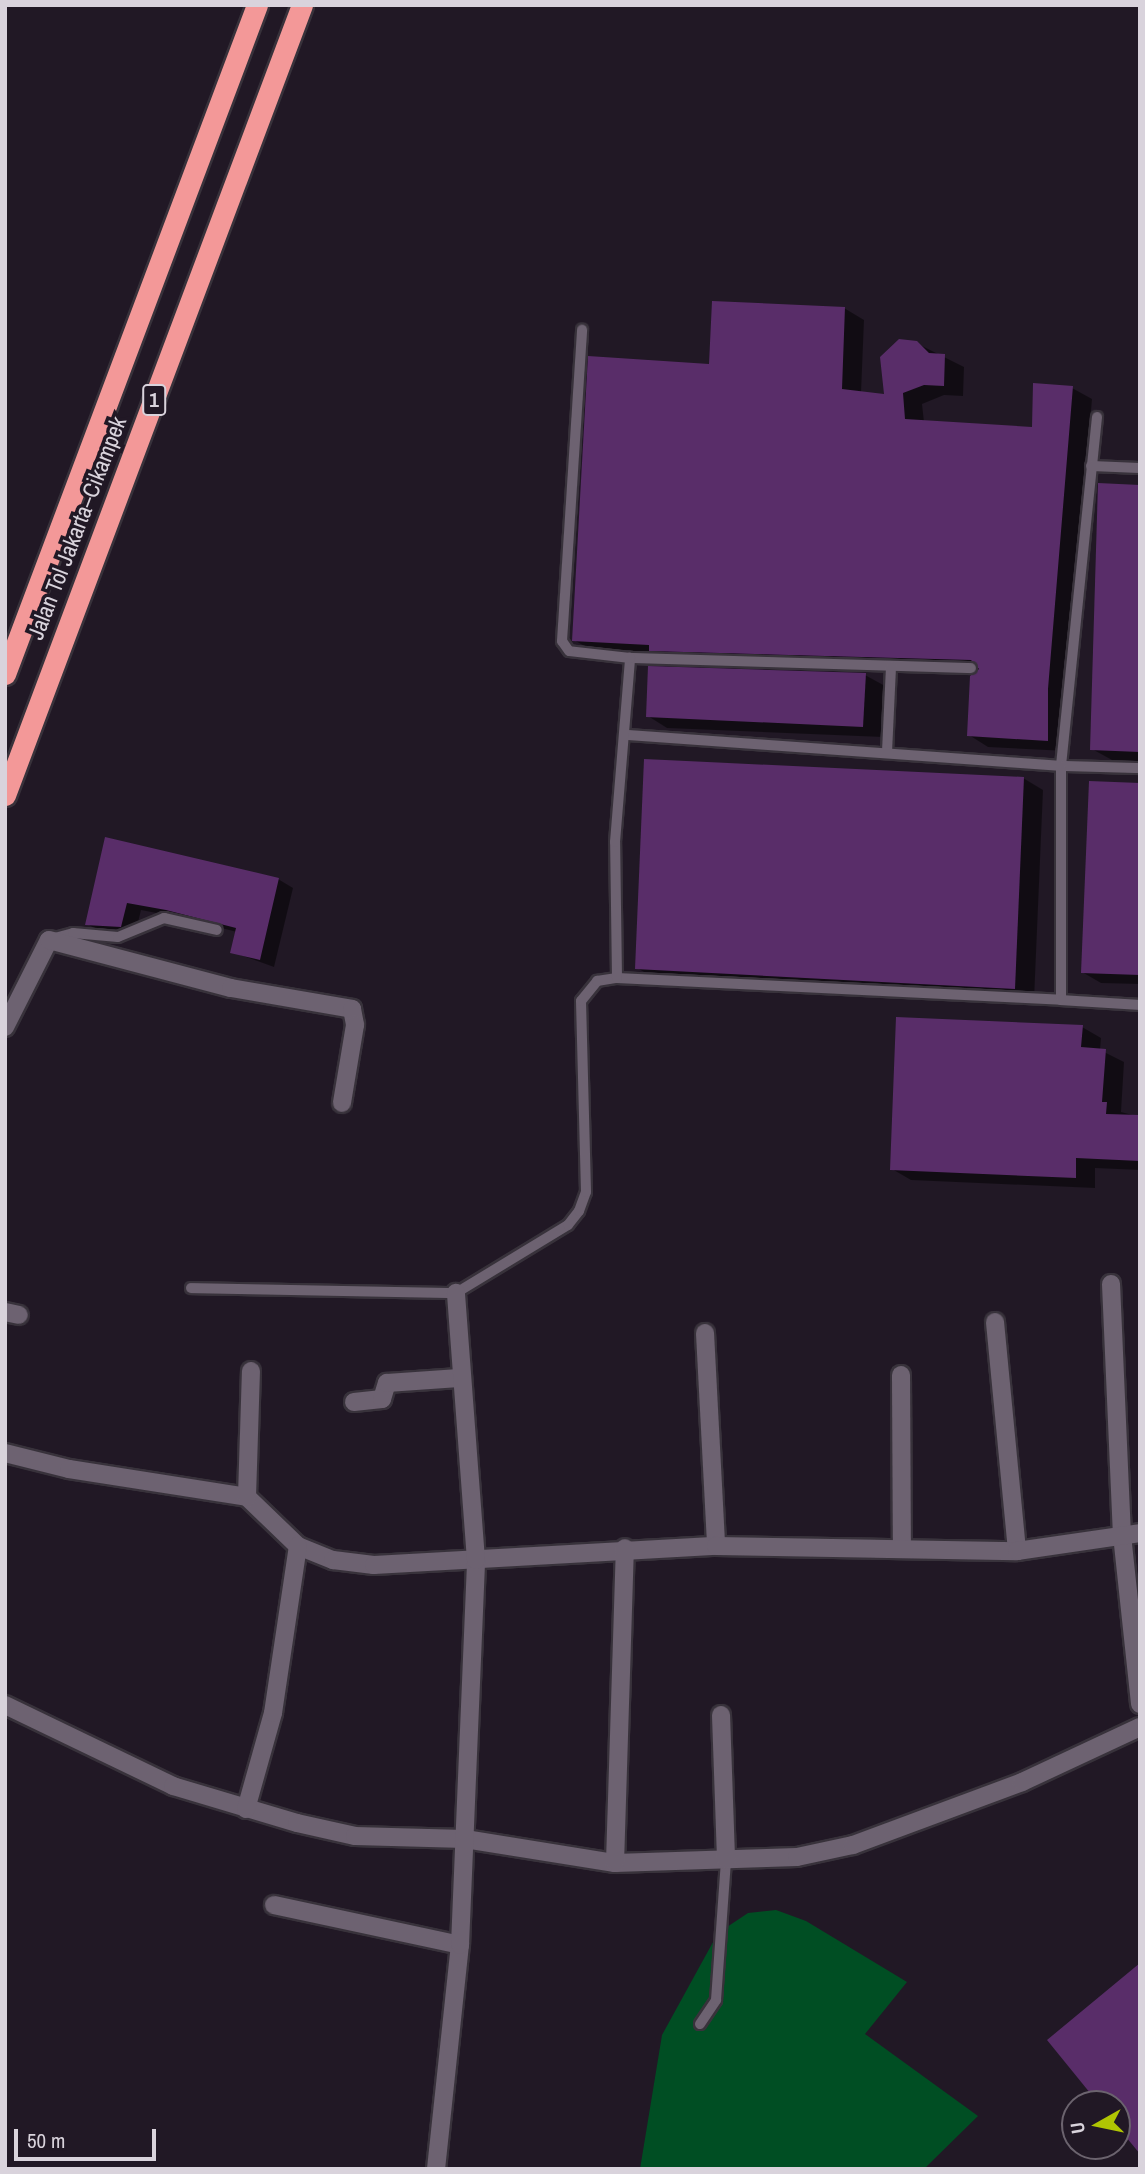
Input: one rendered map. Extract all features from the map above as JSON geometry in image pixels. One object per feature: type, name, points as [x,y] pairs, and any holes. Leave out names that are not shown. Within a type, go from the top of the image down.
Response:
[{"type":"highway","name":"Jalan Tol Jakarta–Cikampek","points":[[5,674],[257,5]]},
{"type":"highway","name":"Jalan Tol Jakarta–Cikampek","points":[[5,795],[302,5]]},
{"type":"street","points":[[5,1027],[49,940],[231,988],[352,1009],[355,1025],[342,1103]]},
{"type":"street","points":[[1111,1284],[1131,1534],[1140,1704]]},
{"type":"street","points":[[436,2169],[460,1945],[476,1560],[459,1378],[456,1293]]},
{"type":"street","points":[[995,1322],[1017,1551]]},
{"type":"street","points":[[705,1333],[716,1546]]},
{"type":"street","points":[[247,1497],[251,1371]]},
{"type":"street","points":[[901,1375],[902,1549]]},
{"type":"street","points":[[354,1402],[382,1399],[387,1383],[459,1378]]},
{"type":"street","points":[[5,1453],[69,1469],[247,1497],[298,1546],[333,1560],[374,1565],[625,1548],[716,1546],[1017,1551],[1131,1534]]},
{"type":"street","points":[[246,1810],[273,1713],[298,1546]]},
{"type":"street","points":[[615,1863],[625,1548]]},
{"type":"street","points":[[5,1705],[173,1786],[246,1810],[355,1836],[465,1839],[615,1863],[797,1857],[926,1822],[1140,1727]]},
{"type":"street","points":[[721,1715],[726,1860]]},
{"type":"street","points":[[274,1905],[460,1945]]},
{"type":"lane","points":[[582,330],[562,641],[569,650],[630,658],[971,668]]},
{"type":"lane","points":[[1060,1000],[1061,766],[1097,416]]},
{"type":"lane","points":[[1091,466],[1140,468]]},
{"type":"lane","points":[[617,978],[615,842],[626,735],[630,658]]},
{"type":"lane","points":[[887,752],[891,666]]},
{"type":"lane","points":[[626,735],[1061,766],[1140,768]]},
{"type":"lane","points":[[49,940],[74,933],[118,937],[164,918],[217,930]]},
{"type":"lane","points":[[191,1287],[456,1293],[568,1225],[579,1211],[586,1192],[581,1001],[597,981],[617,978],[1140,1005]]},
{"type":"lane","points":[[700,2024],[716,2000],[726,1860]]},
{"type":"green space","points":[[776,1910],[806,1921],[907,1982],[865,2034],[978,2116],[924,2169],[640,2169],[662,2035],[718,1933],[748,1913]]},
{"type":"building","points":[[712,301],[845,307],[842,389],[884,394],[880,357],[899,339],[917,341],[929,353],[945,354],[944,386],[924,385],[903,393],[905,419],[1032,427],[1033,383],[1073,386],[1048,689],[1048,741],[967,736],[970,676],[979,669],[971,660],[649,651],[649,645],[572,641],[588,356],[709,364]]},
{"type":"building","points":[[1098,483],[1140,485],[1140,752],[1090,750]]},
{"type":"building","points":[[648,666],[866,673],[863,727],[646,717]]},
{"type":"building","points":[[644,759],[1024,777],[1015,989],[635,969]]},
{"type":"building","points":[[1089,781],[1140,783],[1140,975],[1081,973]]},
{"type":"building","points":[[105,837],[279,878],[260,960],[230,953],[236,928],[166,910],[127,903],[121,927],[85,925]]},
{"type":"building","points":[[896,1017],[1083,1025],[1081,1047],[1106,1049],[1102,1102],[1107,1102],[1106,1114],[1140,1115],[1140,1161],[1076,1158],[1076,1178],[890,1170]]},
{"type":"building","points":[[1140,1963],[1140,2154],[1131,2143],[1131,2090],[1088,2090],[1047,2040]]}]
